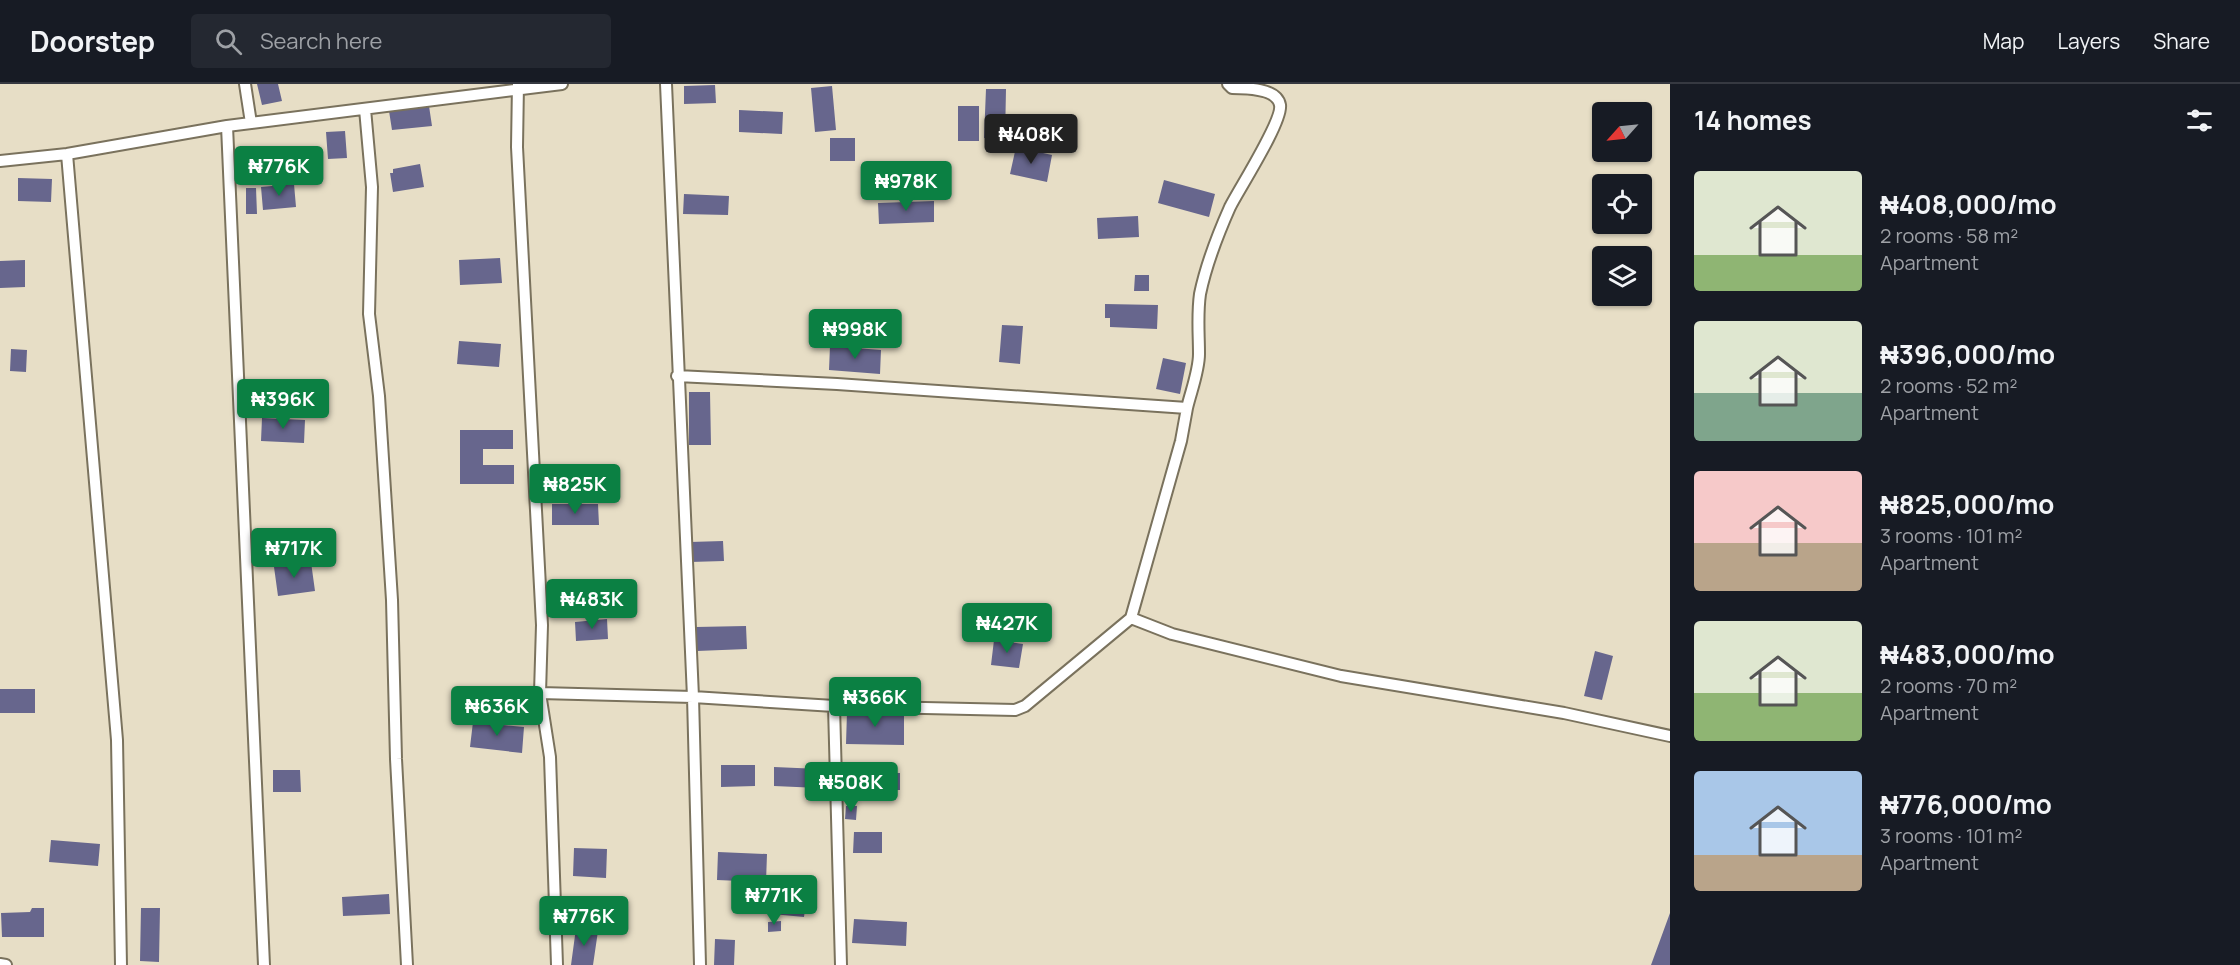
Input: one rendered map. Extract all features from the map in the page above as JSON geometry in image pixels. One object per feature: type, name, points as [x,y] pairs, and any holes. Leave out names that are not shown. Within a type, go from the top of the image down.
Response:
[{"type":"street","points":[[245,84],[251,123]]},
{"type":"street","points":[[0,161],[67,154],[227,126],[518,87],[562,84]]},
{"type":"street","points":[[666,84],[677,376],[693,697],[699,965]]},
{"type":"street","points":[[540,693],[693,697],[834,706],[1015,710],[1025,706],[1131,618],[1181,441],[1199,356],[1197,331],[1200,294],[1214,247],[1230,207],[1276,123],[1281,108],[1280,102],[1272,93],[1232,88],[1228,84]]},
{"type":"street","points":[[518,87],[517,147],[542,624],[540,693],[550,757],[558,965]]},
{"type":"street","points":[[365,109],[372,187],[369,314],[379,396],[392,600],[396,759],[407,965]]},
{"type":"street","points":[[227,126],[264,965]]},
{"type":"street","points":[[67,154],[117,740],[121,965]]},
{"type":"street","points":[[677,376],[837,384],[1187,408]]},
{"type":"street","points":[[1131,618],[1172,634],[1341,676],[1564,713],[1670,736]]},
{"type":"street","points":[[834,706],[841,965]]},
{"type":"street","points":[[0,964],[6,965]]},
{"type":"building","points":[[257,84],[278,84],[282,101],[262,105]]},
{"type":"building","points":[[715,85],[716,103],[684,104],[684,86]]},
{"type":"building","points":[[832,86],[836,130],[815,132],[811,88]]},
{"type":"building","points":[[986,89],[1006,89],[1005,139],[984,138]]},
{"type":"building","points":[[429,106],[432,126],[392,130],[389,111]]},
{"type":"building","points":[[958,106],[979,106],[979,141],[958,141]]},
{"type":"building","points":[[739,110],[783,112],[782,134],[739,132]]},
{"type":"building","points":[[345,131],[347,158],[328,159],[326,132]]},
{"type":"building","points":[[830,138],[855,138],[855,161],[830,161]]},
{"type":"building","points":[[1016,147],[1052,155],[1047,182],[1010,174]]},
{"type":"building","points":[[420,164],[424,187],[393,192],[390,173],[393,173],[393,169]]},
{"type":"building","points":[[18,178],[52,179],[51,202],[18,201]]},
{"type":"building","points":[[1164,180],[1215,194],[1209,217],[1158,203]]},
{"type":"building","points":[[294,184],[296,207],[263,210],[261,187]]},
{"type":"building","points":[[246,188],[256,188],[257,214],[246,214]]},
{"type":"building","points":[[684,194],[729,196],[728,215],[683,214]]},
{"type":"building","points":[[934,201],[934,222],[879,224],[878,203]]},
{"type":"building","points":[[1138,216],[1139,237],[1098,239],[1097,218]]},
{"type":"building","points":[[500,258],[502,283],[460,285],[459,260]]},
{"type":"building","points":[[25,260],[25,287],[0,288],[0,261]]},
{"type":"building","points":[[1135,275],[1149,275],[1149,291],[1134,291]]},
{"type":"building","points":[[1105,304],[1158,305],[1157,329],[1110,327],[1110,318],[1105,318]]},
{"type":"building","points":[[1002,325],[1023,326],[1020,364],[999,362]]},
{"type":"building","points":[[459,341],[501,344],[499,367],[457,364]]},
{"type":"building","points":[[830,346],[881,350],[880,374],[829,370]]},
{"type":"building","points":[[11,349],[27,350],[26,372],[10,371]]},
{"type":"building","points":[[1163,358],[1186,363],[1180,394],[1156,389]]},
{"type":"building","points":[[689,392],[710,392],[711,445],[689,445]]},
{"type":"building","points":[[262,418],[305,420],[304,443],[261,441]]},
{"type":"building","points":[[460,430],[513,430],[513,449],[483,449],[483,465],[514,465],[514,484],[460,484]]},
{"type":"building","points":[[552,504],[598,504],[599,525],[552,525]]},
{"type":"building","points":[[723,541],[724,561],[690,562],[690,542]]},
{"type":"building","points":[[311,562],[315,591],[278,596],[274,567]]},
{"type":"building","points":[[607,619],[608,639],[576,641],[575,622]]},
{"type":"building","points":[[746,626],[747,649],[697,651],[696,627]]},
{"type":"building","points":[[994,640],[1023,644],[1019,668],[991,665]]},
{"type":"building","points":[[1595,651],[1613,656],[1602,700],[1584,696]]},
{"type":"building","points":[[0,689],[35,689],[35,713],[0,713]]},
{"type":"building","points":[[847,712],[904,712],[904,745],[846,744]]},
{"type":"building","points":[[473,722],[524,727],[522,753],[470,747]]},
{"type":"building","points":[[721,765],[755,765],[755,786],[721,787]]},
{"type":"building","points":[[774,767],[820,769],[819,788],[774,786]]},
{"type":"building","points":[[273,770],[300,770],[301,792],[273,792]]},
{"type":"building","points":[[849,773],[900,773],[900,790],[849,790]]},
{"type":"building","points":[[846,806],[857,806],[856,820],[845,819]]},
{"type":"building","points":[[854,832],[882,832],[882,853],[853,853]]},
{"type":"building","points":[[51,840],[100,844],[98,866],[49,862]]},
{"type":"building","points":[[574,848],[607,849],[606,878],[573,876]]},
{"type":"building","points":[[718,852],[767,854],[766,882],[717,880]]},
{"type":"building","points":[[775,885],[812,889],[810,910],[805,909],[804,917],[772,914]]},
{"type":"building","points":[[389,894],[390,914],[343,916],[342,897]]},
{"type":"building","points":[[578,906],[626,912],[624,929],[576,923]]},
{"type":"building","points":[[32,908],[44,908],[44,937],[2,937],[1,913],[30,912]]},
{"type":"building","points":[[141,908],[160,908],[159,962],[140,961]]},
{"type":"building","points":[[1670,913],[1670,965],[1651,965]]},
{"type":"building","points":[[854,919],[907,922],[906,946],[852,943]]},
{"type":"building","points":[[781,921],[781,931],[768,932],[768,922]]},
{"type":"building","points":[[576,928],[598,931],[593,965],[571,965]]},
{"type":"building","points":[[715,939],[735,940],[734,965],[714,965]]}]
